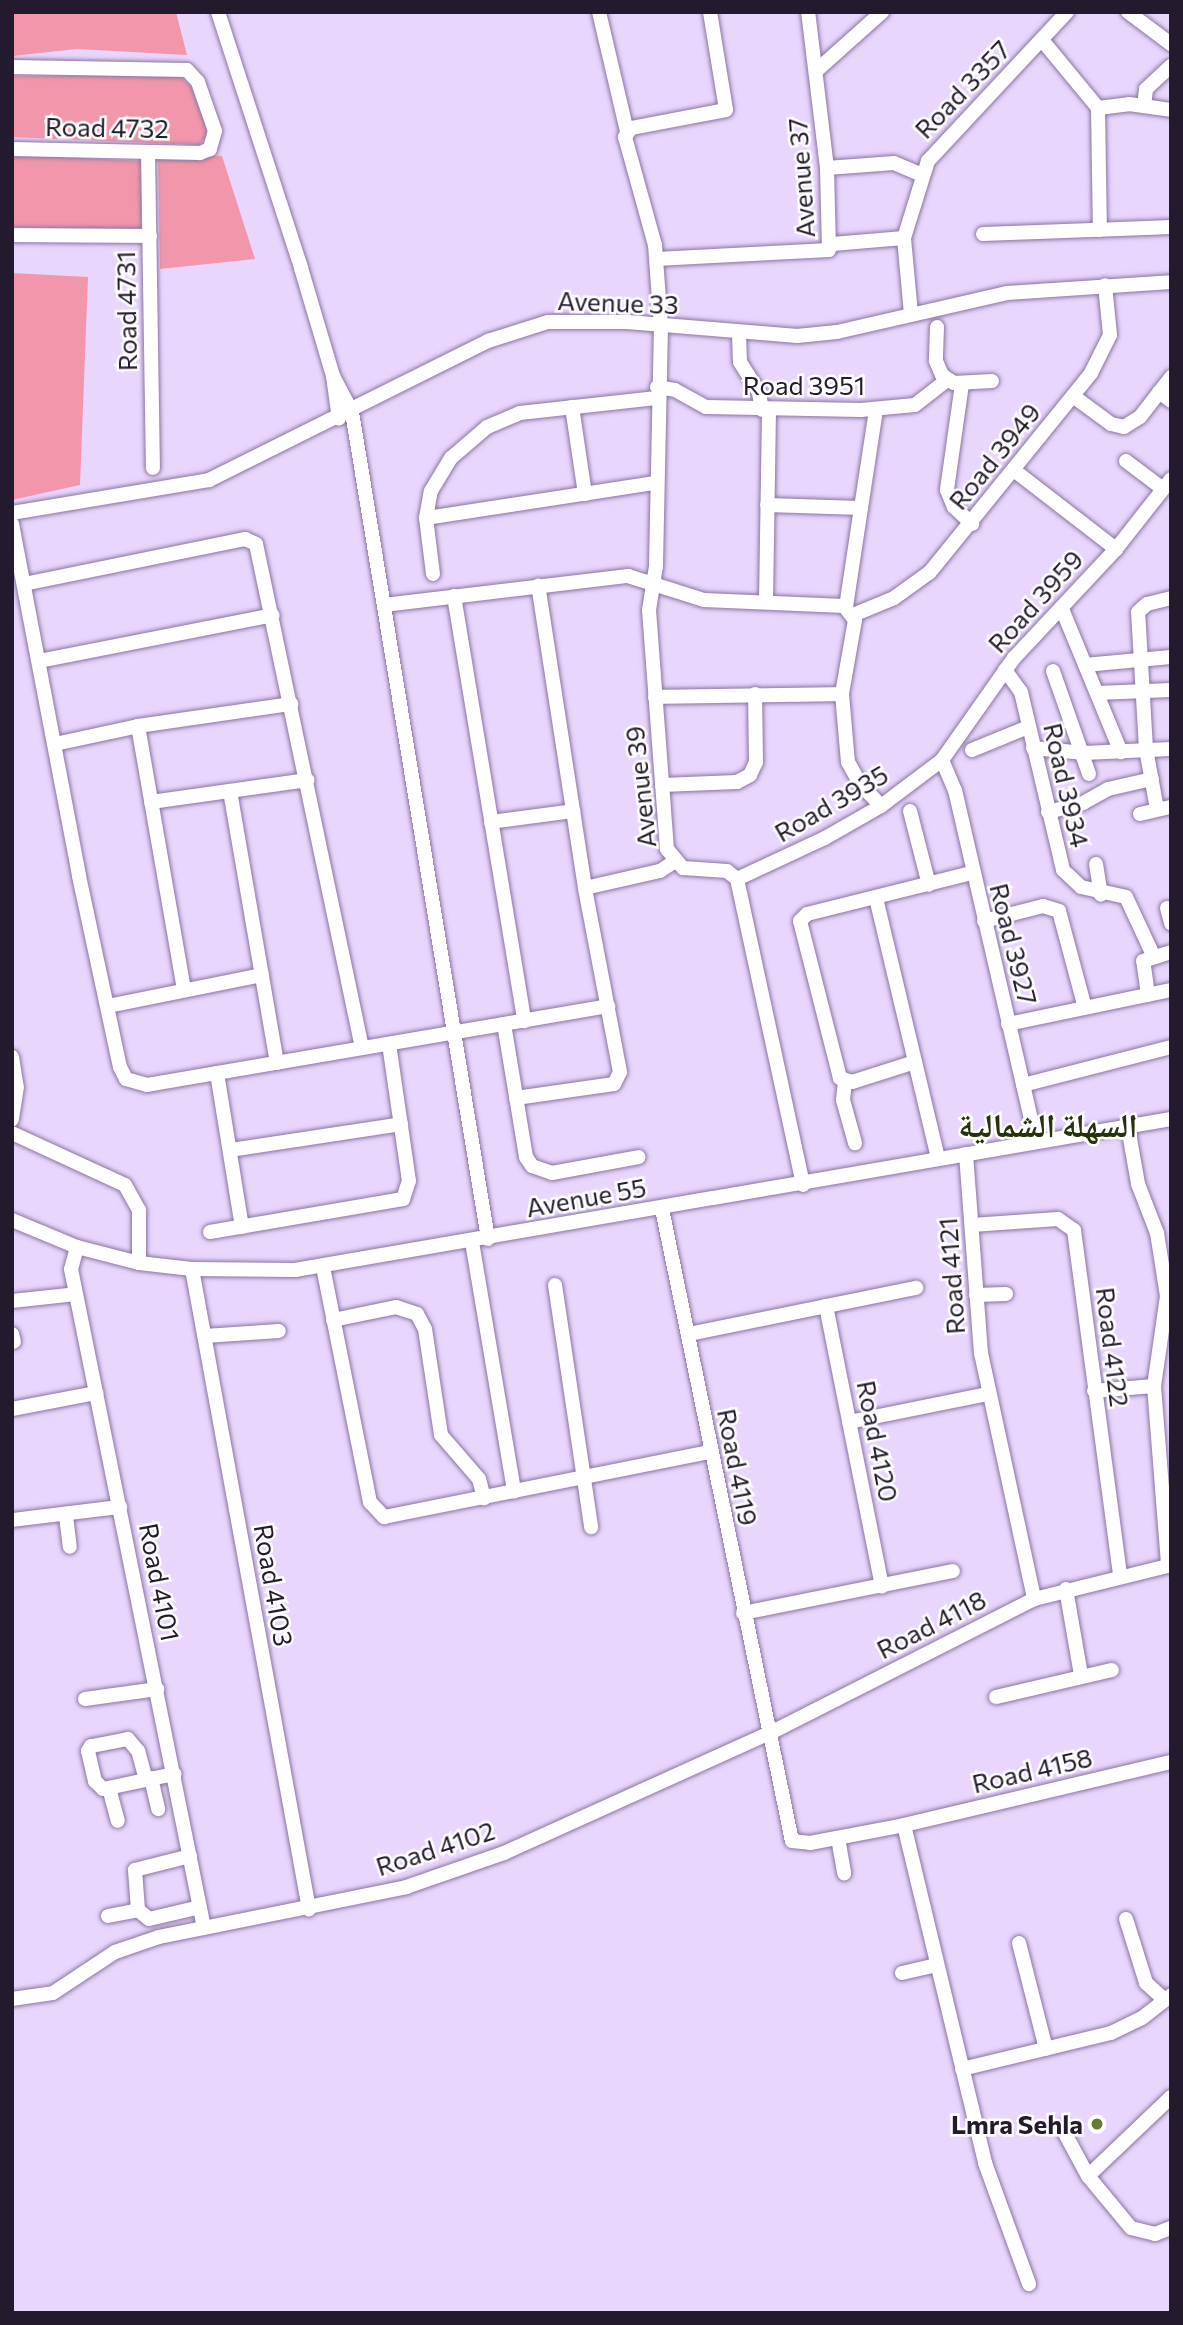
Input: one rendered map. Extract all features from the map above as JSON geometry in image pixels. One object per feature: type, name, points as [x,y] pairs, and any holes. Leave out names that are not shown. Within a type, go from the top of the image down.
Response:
[{"type":"street","points":[[218,12],[345,415],[384,605],[488,1239]]},
{"type":"street","name":"Avenue 39","points":[[599,12],[627,131],[626,143],[656,259],[661,326],[653,583],[649,610],[667,849],[674,862],[683,868],[727,871],[737,879]]},
{"type":"street","points":[[627,131],[726,110],[710,12]]},
{"type":"street","name":"Avenue 37","points":[[656,259],[817,254],[832,244],[827,168],[808,12]]},
{"type":"street","points":[[816,71],[882,12]]},
{"type":"street","name":"Road 3357","points":[[911,314],[904,238],[928,161],[1068,12]]},
{"type":"street","points":[[1128,12],[1171,44]]},
{"type":"street","name":"Road 3357","points":[[1042,40],[1098,108]]},
{"type":"street","points":[[1144,106],[1146,89],[1171,66]]},
{"type":"street","name":"Road 4732","points":[[12,67],[187,70],[198,82],[215,131],[210,149],[200,153],[12,149]]},
{"type":"street","points":[[1100,230],[1098,108],[1144,106],[1171,110]]},
{"type":"street","name":"Road 4731","points":[[148,153],[153,468]]},
{"type":"street","name":"Road 3357","points":[[827,168],[894,163],[922,175]]},
{"type":"street","points":[[983,234],[1171,227]]},
{"type":"street","points":[[12,235],[150,236]]},
{"type":"street","points":[[832,244],[904,238]]},
{"type":"street","name":"Avenue 33","points":[[12,513],[209,480],[517,330],[574,319],[739,334],[836,332],[1007,293],[1171,282]]},
{"type":"street","name":"Road 3949","points":[[384,605],[618,576],[653,583],[690,598],[846,608],[888,601],[919,581],[972,524],[1098,364],[1110,335],[1105,285]]},
{"type":"street","points":[[937,327],[936,362],[947,380],[962,384],[992,381]]},
{"type":"street","points":[[739,334],[740,362],[759,393],[765,410],[766,602]]},
{"type":"street","points":[[1073,396],[1111,425],[1124,427],[1136,422],[1165,396],[1171,377]]},
{"type":"street","name":"Road 3951","points":[[657,393],[675,390],[706,407],[876,410],[915,405],[947,380]]},
{"type":"street","points":[[962,384],[947,490],[954,507],[972,524]]},
{"type":"street","points":[[433,574],[426,518],[431,491],[445,466],[487,426],[520,412],[572,407],[657,393]]},
{"type":"street","points":[[572,407],[585,494]]},
{"type":"street","points":[[876,410],[846,608],[842,694],[848,762],[860,784],[881,806]]},
{"type":"street","points":[[1126,461],[1167,484]]},
{"type":"street","points":[[1015,471],[1116,549]]},
{"type":"street","points":[[426,518],[656,483]]},
{"type":"street","name":"Road 3959","points":[[942,760],[1005,670],[1116,549],[1167,484]]},
{"type":"street","points":[[767,506],[861,508]]},
{"type":"street","points":[[12,524],[120,1067],[131,1083],[147,1085],[608,1006]]},
{"type":"street","points":[[24,584],[245,539],[258,547],[362,1048]]},
{"type":"street","points":[[516,1098],[617,1081],[620,1072],[585,888],[538,586]]},
{"type":"street","points":[[454,596],[524,1021]]},
{"type":"street","points":[[1140,814],[1164,808],[1152,779],[1146,749],[1138,612],[1147,604],[1171,598]]},
{"type":"street","points":[[1062,609],[1121,752]]},
{"type":"street","points":[[39,661],[272,615]]},
{"type":"street","points":[[1085,665],[1171,657]]},
{"type":"street","name":"Road 3934","points":[[1005,670],[1018,683],[1063,870],[1073,883],[1101,895],[1126,897],[1154,957]]},
{"type":"street","points":[[1053,671],[1084,752],[1089,774]]},
{"type":"street","points":[[1097,693],[1171,690]]},
{"type":"street","points":[[662,785],[737,782],[750,775],[756,762],[755,694]]},
{"type":"street","points":[[655,697],[842,694]]},
{"type":"street","points":[[55,744],[138,726],[291,704]]},
{"type":"street","points":[[138,726],[184,990]]},
{"type":"street","points":[[972,750],[1028,727]]},
{"type":"street","points":[[1033,748],[1084,752],[1171,749]]},
{"type":"street","name":"Road 3935","points":[[737,879],[804,850],[881,806],[942,760]]},
{"type":"street","name":"Road 3927","points":[[942,760],[955,790],[1036,1141]]},
{"type":"street","points":[[1048,812],[1083,803],[1108,789],[1152,779]]},
{"type":"street","points":[[151,802],[307,780]]},
{"type":"street","points":[[230,791],[277,1063]]},
{"type":"street","points":[[491,822],[573,811]]},
{"type":"street","points":[[910,811],[929,885]]},
{"type":"street","points":[[585,888],[660,871],[674,862]]},
{"type":"street","points":[[1096,864],[1101,895]]},
{"type":"street","points":[[855,1143],[843,1100],[845,1081],[837,1072],[799,924],[807,914],[972,873]]},
{"type":"street","points":[[737,879],[803,1185]]},
{"type":"street","points":[[876,898],[938,1158]]},
{"type":"street","points":[[984,920],[1043,906],[1059,911],[1085,1008]]},
{"type":"street","points":[[1167,908],[1171,923]]},
{"type":"street","points":[[1148,995],[1142,965],[1154,957],[1171,952]]},
{"type":"street","points":[[108,1006],[262,975]]},
{"type":"street","points":[[1008,1024],[1171,990]]},
{"type":"street","points":[[504,1024],[526,1157],[541,1171],[639,1157]]},
{"type":"street","points":[[209,1232],[399,1201],[409,1186],[389,1044]]},
{"type":"street","points":[[1023,1085],[1171,1047]]},
{"type":"street","points":[[12,1057],[17,1087],[12,1120]]},
{"type":"street","points":[[845,1081],[915,1062]]},
{"type":"street","points":[[217,1073],[242,1227]]},
{"type":"street","name":"Avenue 55","points":[[12,1220],[77,1247],[139,1263],[192,1269],[323,1267],[1171,1119]]},
{"type":"street","points":[[230,1150],[401,1124]]},
{"type":"street","points":[[1128,1127],[1138,1184],[1157,1233],[1167,1296],[1154,1386],[1169,1565]]},
{"type":"street","points":[[12,1133],[125,1185],[139,1210],[139,1263]]},
{"type":"street","name":"Road 4121","points":[[967,1154],[976,1295],[988,1394],[1034,1599]]},
{"type":"street","name":"Road 4119","points":[[662,1209],[709,1452],[770,1733]]},
{"type":"street","name":"Road 4122","points":[[972,1224],[1058,1219],[1071,1226],[1120,1576]]},
{"type":"street","points":[[472,1242],[514,1492]]},
{"type":"street","name":"Road 4101","points":[[77,1247],[72,1257],[76,1294],[204,1928]]},
{"type":"street","points":[[323,1267],[373,1508],[384,1517],[397,1517],[709,1452]]},
{"type":"street","name":"Road 4103","points":[[192,1269],[309,1909]]},
{"type":"street","points":[[555,1285],[592,1527]]},
{"type":"street","points":[[688,1334],[916,1288]]},
{"type":"street","points":[[12,1301],[76,1294]]},
{"type":"street","points":[[976,1295],[1006,1294]]},
{"type":"street","name":"Road 4120","points":[[826,1306],[882,1586]]},
{"type":"street","points":[[333,1320],[396,1307],[417,1314],[425,1329],[440,1435],[476,1476],[484,1498]]},
{"type":"street","points":[[205,1336],[279,1331]]},
{"type":"street","points":[[1094,1391],[1154,1386]]},
{"type":"street","points":[[12,1409],[96,1393]]},
{"type":"street","points":[[849,1422],[988,1394]]},
{"type":"street","points":[[12,1520],[66,1516],[120,1507]]},
{"type":"street","points":[[66,1516],[70,1547]]},
{"type":"street","name":"Road 4118","points":[[770,1733],[1034,1599],[1169,1565]]},
{"type":"street","points":[[743,1613],[953,1572]]},
{"type":"street","points":[[1066,1589],[1081,1675]]},
{"type":"street","points":[[996,1697],[1081,1675],[1112,1670]]},
{"type":"street","points":[[85,1699],[157,1689]]},
{"type":"street","name":"Road 4102","points":[[12,1999],[53,1993],[115,1952],[159,1937],[309,1909],[406,1887],[504,1853],[770,1733]]},
{"type":"street","name":"Road 4158","points":[[770,1733],[789,1836],[797,1844],[904,1825],[1171,1762]]},
{"type":"street","points":[[158,1809],[148,1779],[138,1751],[128,1739],[91,1746],[88,1751],[95,1781],[103,1789],[148,1779],[174,1774]]},
{"type":"street","points":[[109,1788],[118,1821]]},
{"type":"street","points":[[904,1825],[985,2163],[1029,2284]]},
{"type":"street","points":[[838,1838],[844,1873]]},
{"type":"street","points":[[190,1856],[135,1870],[138,1910],[149,1919],[200,1906]]},
{"type":"street","points":[[108,1916],[138,1910]]},
{"type":"street","points":[[962,2068],[1119,2030],[1168,1997],[1146,1983],[1126,1919]]},
{"type":"street","points":[[1019,1943],[1046,2049]]},
{"type":"street","points":[[902,1973],[937,1965]]},
{"type":"street","points":[[1088,2176],[1171,2097]]},
{"type":"street","points":[[1062,2128],[1088,2176],[1131,2228],[1155,2234],[1171,2228]]},
{"type":"shaded area","points":[[12,12],[176,12],[187,55],[77,49],[12,56]]},
{"type":"shaded area","points":[[177,74],[191,86],[209,133],[199,145],[12,137],[12,76]]},
{"type":"shaded area","points":[[158,153],[222,156],[255,259],[160,269]]},
{"type":"shaded area","points":[[12,155],[143,161],[141,230],[12,227]]},
{"type":"shaded area","points":[[12,273],[88,277],[80,485],[12,500]]},
{"type":"place","name":"Lmra Sehla","points":[[1097,2124]]},
{"type":"district","name":"السهلة الشمالية","points":[[1048,1124]]}]
